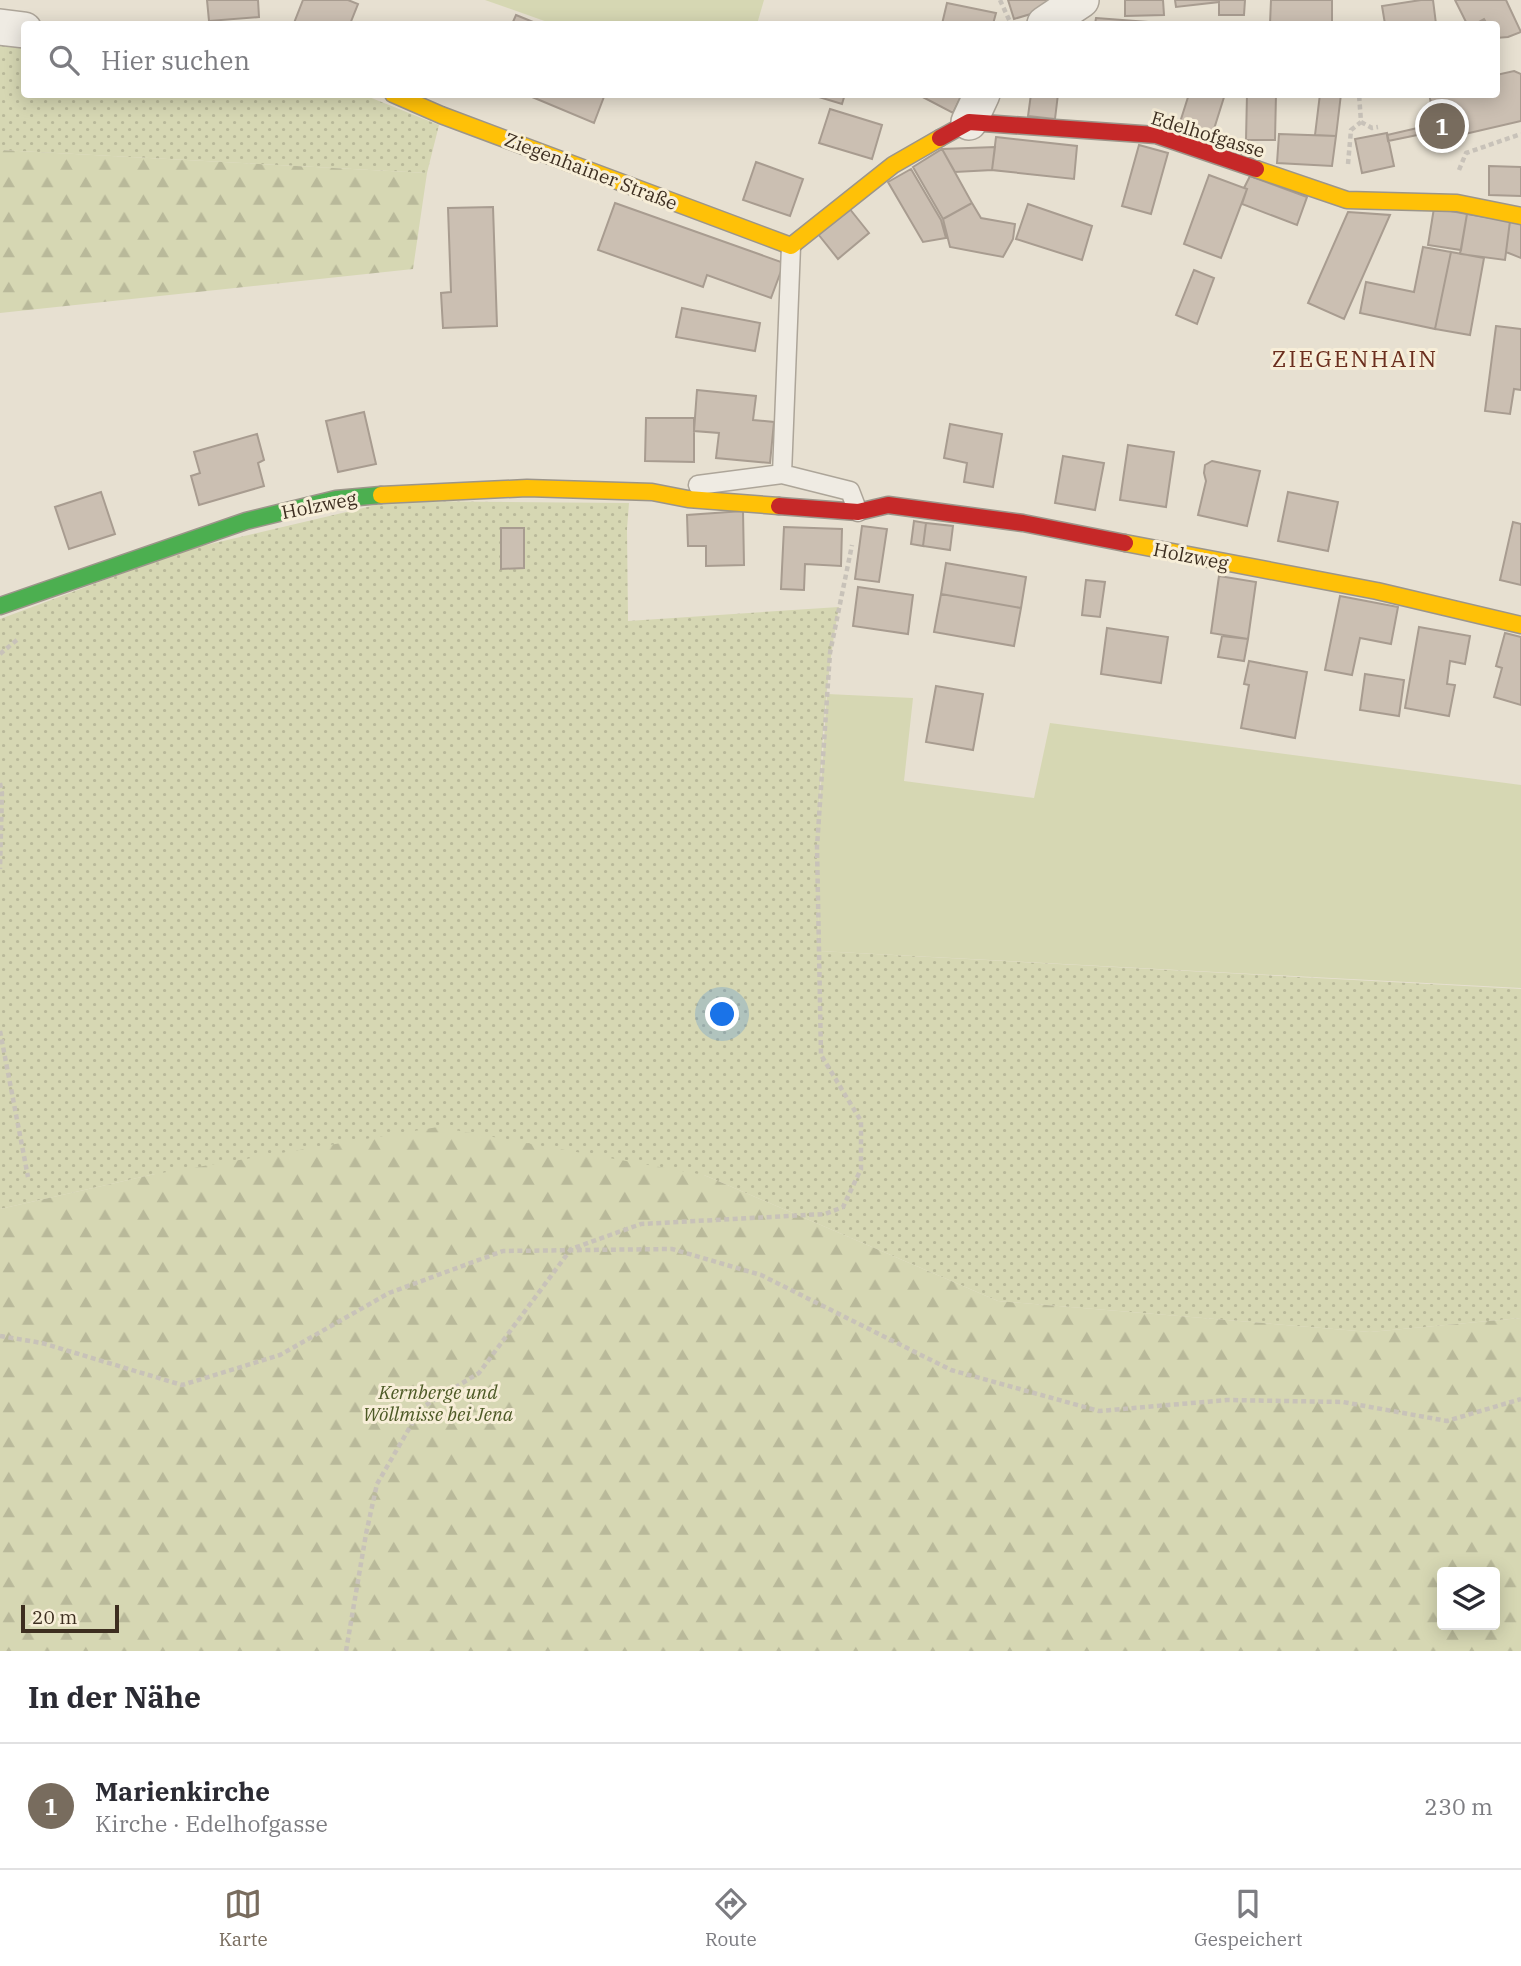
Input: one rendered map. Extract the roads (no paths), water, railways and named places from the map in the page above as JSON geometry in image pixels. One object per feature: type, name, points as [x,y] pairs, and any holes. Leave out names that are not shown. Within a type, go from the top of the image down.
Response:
[{"type":"street","points":[[1050,21],[1081,0]]},
{"type":"street","points":[[0,27],[21,30]]},
{"type":"street","name":"Ziegenhainer Straße","points":[[402,98],[790,246]]},
{"type":"street","name":"Edelhofgasse","points":[[790,246],[892,165],[976,108],[1156,135],[1347,200],[1457,203],[1521,216]]},
{"type":"street","name":"Holzweg","points":[[0,606],[246,521],[336,499],[397,493],[527,488],[652,492],[688,499],[858,512],[888,505],[1023,523],[1377,591],[1521,625]]},
{"type":"lane","points":[[782,474],[790,246]]},
{"type":"lane","name":"Holzweg","points":[[652,492],[782,474],[850,491],[858,512]]},
{"type":"place","name":"Marienkirche","points":[[1442,126]]},
{"type":"district","name":"ZIEGENHAIN","points":[[1355,359]]},
{"type":"park label","name":"Kernberge und Wöllmisse bei Jena","points":[[438,1403]]}]
